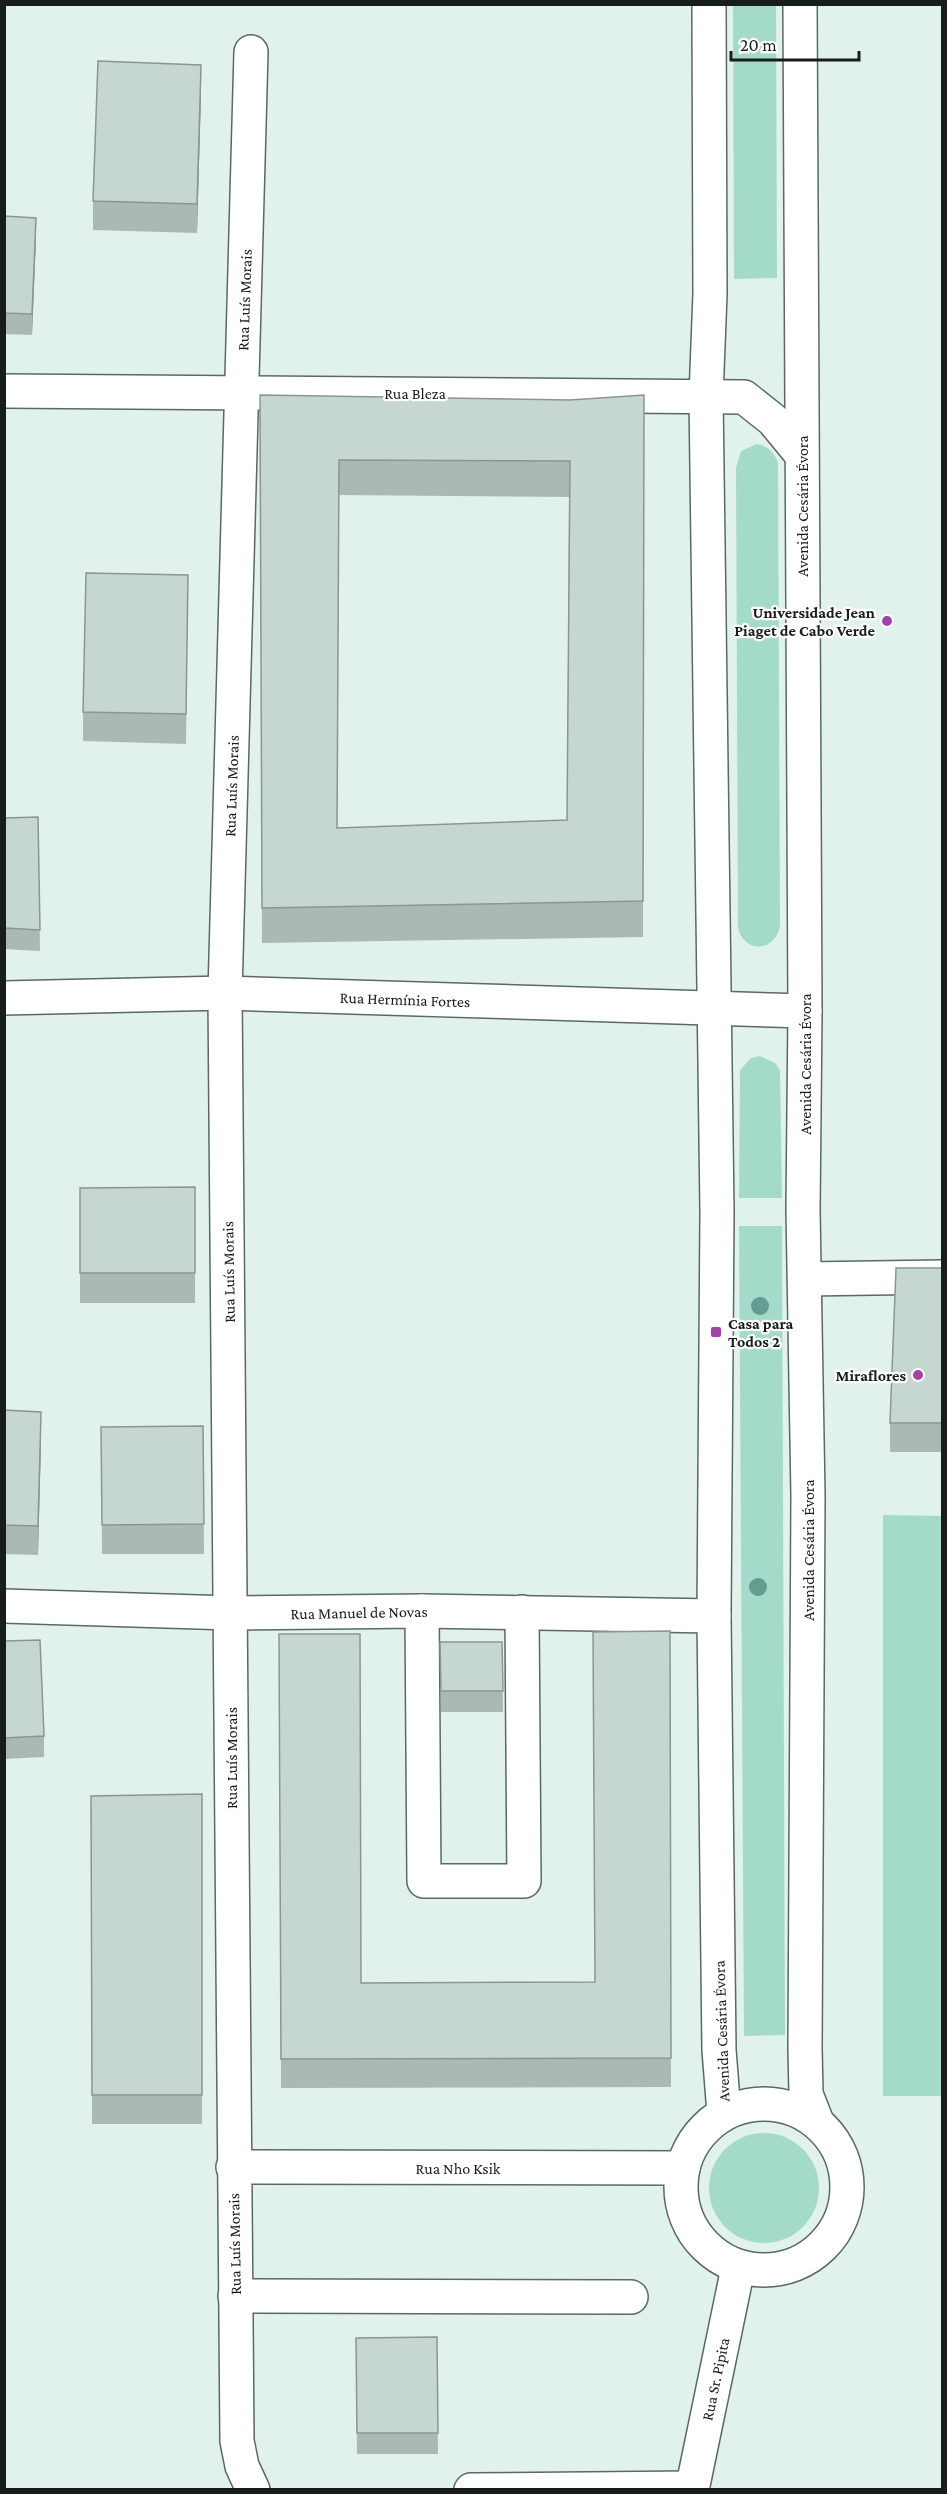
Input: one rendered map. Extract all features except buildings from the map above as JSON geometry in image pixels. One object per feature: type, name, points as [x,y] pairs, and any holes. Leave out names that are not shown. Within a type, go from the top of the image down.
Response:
[{"type":"street","name":"Avenida Cesária Évora","points":[[709,4],[710,294],[706,396],[717,1211],[714,1616],[719,2050],[724,2113]]},
{"type":"street","name":"Avenida Cesária Évora","points":[[800,4],[805,1011],[803,1210],[808,1496],[804,2048],[806,2094],[817,2122]]},
{"type":"street","name":"Rua Luís Morais","points":[[251,52],[225,993],[237,2441],[242,2466],[253,2490]]},
{"type":"street","name":"Rua Bleza","points":[[4,392],[744,397],[773,420],[801,454]]},
{"type":"street","name":"Rua Hermínia Fortes","points":[[4,998],[225,993],[805,1011]]},
{"type":"street","points":[[806,1279],[942,1277]]},
{"type":"street","name":"Rua Manuel de Novas","points":[[4,1606],[231,1613],[422,1611],[714,1616]]},
{"type":"street","points":[[422,1611],[424,1881],[524,1881],[522,1612]]},
{"type":"street","points":[[772,2103],[796,2109],[817,2122],[835,2143],[846,2168],[848,2195],[841,2222],[826,2245],[805,2262],[772,2272],[738,2268],[717,2256],[699,2239],[686,2217],[681,2193],[683,2168],[691,2146],[706,2127],[724,2113],[748,2105],[772,2103]]},
{"type":"street","name":"Rua Nho Ksik","points":[[233,2167],[683,2168]]},
{"type":"street","name":"Rua Sr. Pipita","points":[[692,2489],[738,2268]]},
{"type":"street","points":[[235,2296],[631,2297]]},
{"type":"street","points":[[471,2490],[692,2489]]},
{"type":"green space","points":[[733,5],[776,5],[777,278],[734,279]]},
{"type":"green space","points":[[757,444],[771,450],[778,463],[780,926],[772,941],[760,947],[747,942],[738,928],[736,468],[741,451]]},
{"type":"green space","points":[[760,1056],[775,1063],[780,1070],[782,1198],[739,1198],[740,1070],[751,1058]]},
{"type":"green space","points":[[739,1226],[782,1226],[785,2035],[744,2036]]},
{"type":"green space","points":[[883,1515],[942,1516],[942,2096],[883,2096]]},
{"type":"green space","points":[[764,2133],[785,2138],[803,2149],[814,2167],[819,2188],[814,2209],[803,2227],[785,2238],[764,2243],[743,2238],[725,2227],[714,2209],[709,2188],[714,2167],[725,2149],[743,2138]]},
{"type":"place","name":"Universidade Jean Piaget de Cabo Verde","points":[[887,621]]},
{"type":"place","name":"Casa para Todos 2","points":[[716,1332]]},
{"type":"place","name":"Miraflores","points":[[918,1375]]}]
